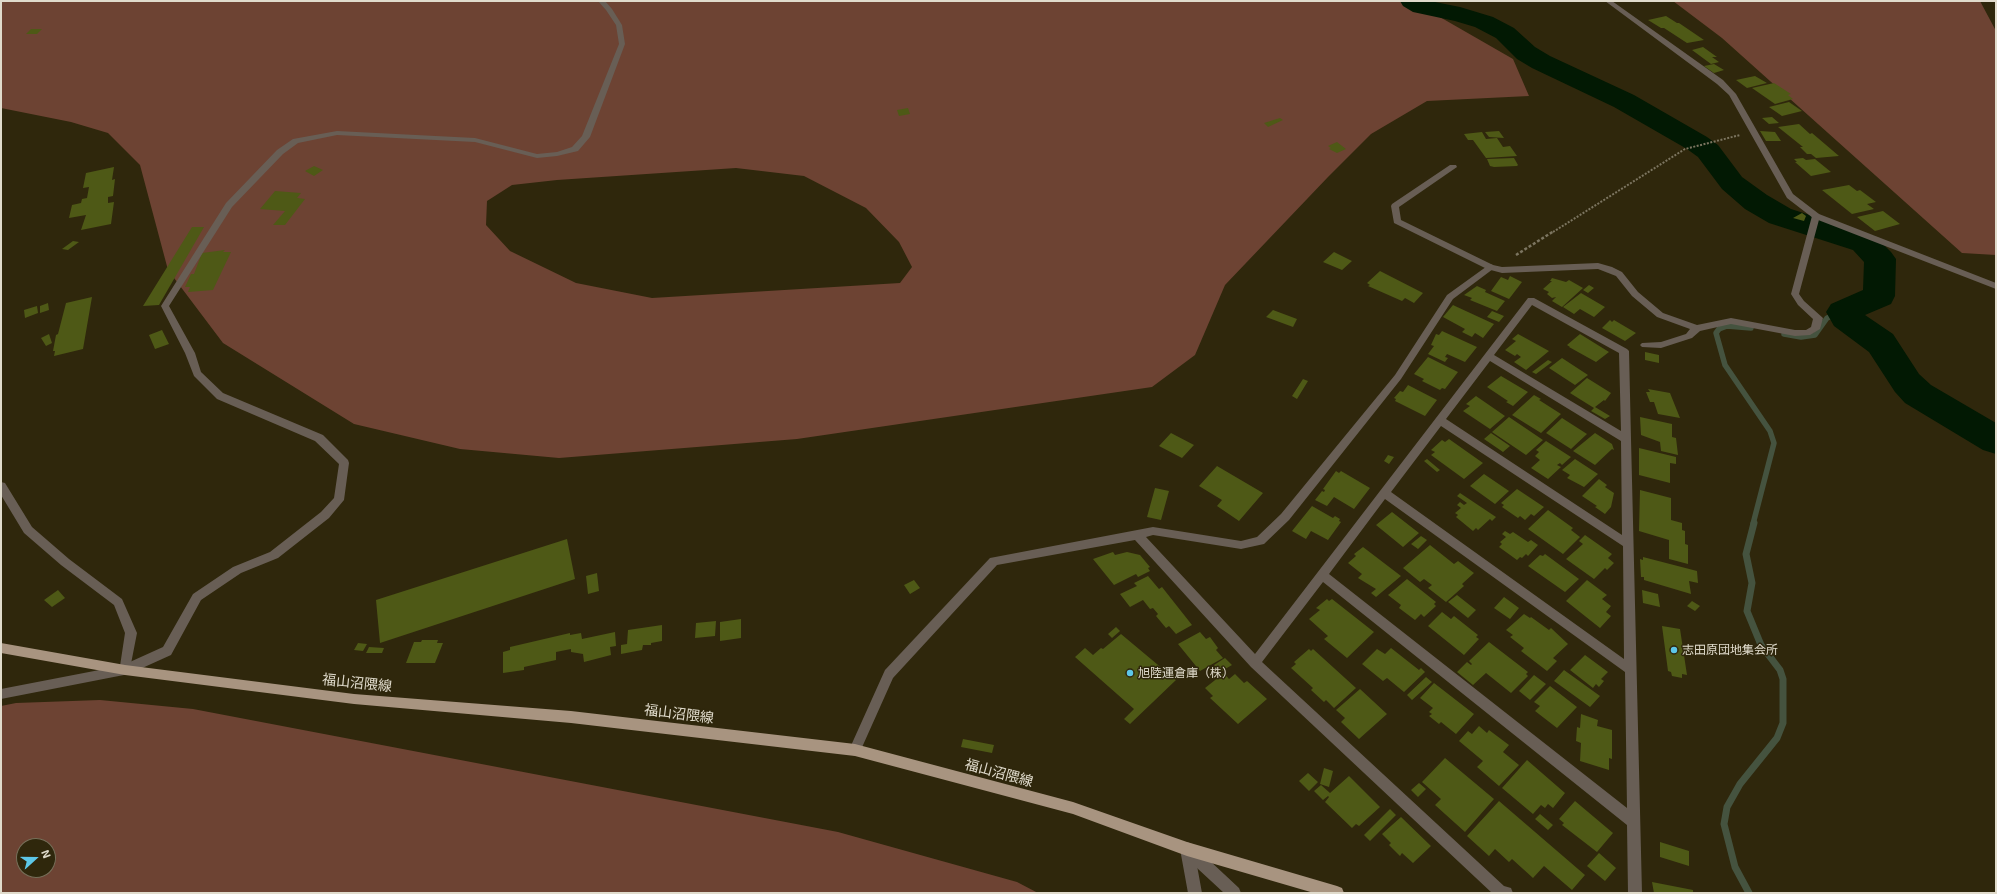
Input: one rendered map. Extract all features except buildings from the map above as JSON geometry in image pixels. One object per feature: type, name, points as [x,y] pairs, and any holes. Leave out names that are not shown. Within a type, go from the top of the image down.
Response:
[{"type":"main road","name":"福山沼隈線","points":[[1,648],[125,670],[354,699],[571,717],[855,750],[1073,808],[1186,848],[1337,893]]},
{"type":"street","points":[[1,694],[125,670],[167,651],[197,597],[237,570],[274,555],[325,515],[339,500],[344,463],[319,438],[220,396],[197,374],[190,353],[165,306],[229,205],[280,152],[296,141],[337,133],[475,140],[537,156],[557,154],[575,149],[586,137],[622,44],[619,25],[609,9],[601,1]]},
{"type":"street","points":[[1608,1],[1724,86],[1732,94],[1752,132],[1790,196],[1813,223],[1996,286]]},
{"type":"street","points":[[1453,167],[1395,206],[1397,220],[1490,267],[1502,270],[1598,266],[1609,269],[1619,274],[1635,294],[1660,315],[1697,328],[1730,321],[1795,333],[1807,333],[1815,328],[1818,318],[1801,303],[1796,294],[1813,223]]},
{"type":"street","points":[[855,750],[888,674],[994,561],[1153,531],[1241,545],[1260,541],[1285,517],[1398,377],[1450,297],[1490,267]]},
{"type":"street","points":[[1255,663],[1531,300],[1624,351],[1635,893]]},
{"type":"street","points":[[1645,345],[1661,345],[1689,336],[1697,328]]},
{"type":"street","points":[[1488,356],[1626,439]]},
{"type":"street","points":[[1440,420],[1628,544]]},
{"type":"street","points":[[1,486],[28,530],[65,562],[118,602],[131,634],[125,670]]},
{"type":"street","points":[[1384,493],[1631,670]]},
{"type":"street","points":[[1138,535],[1255,663],[1501,892],[1506,893]]},
{"type":"street","points":[[1322,575],[1634,822]]},
{"type":"street","points":[[1186,848],[1195,893]]},
{"type":"street","points":[[1186,848],[1234,893]]},
{"type":"path","points":[[1490,267],[1499,265],[1685,149],[1752,132]]},
{"type":"shaded area","points":[[1,1],[1412,1],[1513,59],[1529,96],[1427,101],[1371,134],[1225,285],[1195,355],[1152,387],[797,439],[559,458],[460,449],[354,424],[223,343],[168,270],[140,165],[108,133],[71,122],[1,108]],"holes":[[[736,168],[804,176],[866,208],[899,242],[912,267],[900,283],[652,298],[576,283],[510,251],[486,225],[487,201],[512,185],[557,180]]]},
{"type":"shaded area","points":[[1673,1],[1980,1],[1996,31],[1996,255],[1962,253],[1722,38]]},
{"type":"shaded area","points":[[100,700],[193,709],[838,832],[1017,882],[1038,893],[1,893],[1,706],[16,703]]},
{"type":"waterway","points":[[1412,1],[1422,7],[1460,14],[1484,22],[1505,33],[1526,53],[1541,62],[1624,101],[1697,143],[1708,151],[1732,183],[1756,202],[1780,216],[1864,243],[1880,259],[1879,296],[1843,312],[1846,318],[1881,343],[1907,383],[1918,394],[1996,440]]},
{"type":"waterway","points":[[1784,334],[1801,337],[1815,335],[1827,318],[1843,312]]},
{"type":"waterway","points":[[1751,328],[1727,326],[1719,329],[1716,333],[1725,365],[1770,431],[1774,443],[1753,524]]},
{"type":"waterway","points":[[1749,893],[1735,867],[1724,824],[1727,807],[1740,784],[1777,738],[1783,723],[1783,679],[1780,670],[1761,645],[1747,611],[1752,583],[1746,554],[1754,523]]},
{"type":"place","name":"志田原団地集会所","points":[[1674,650]]},
{"type":"place","name":"旭陸運倉庫（株）","points":[[1130,673]]}]
